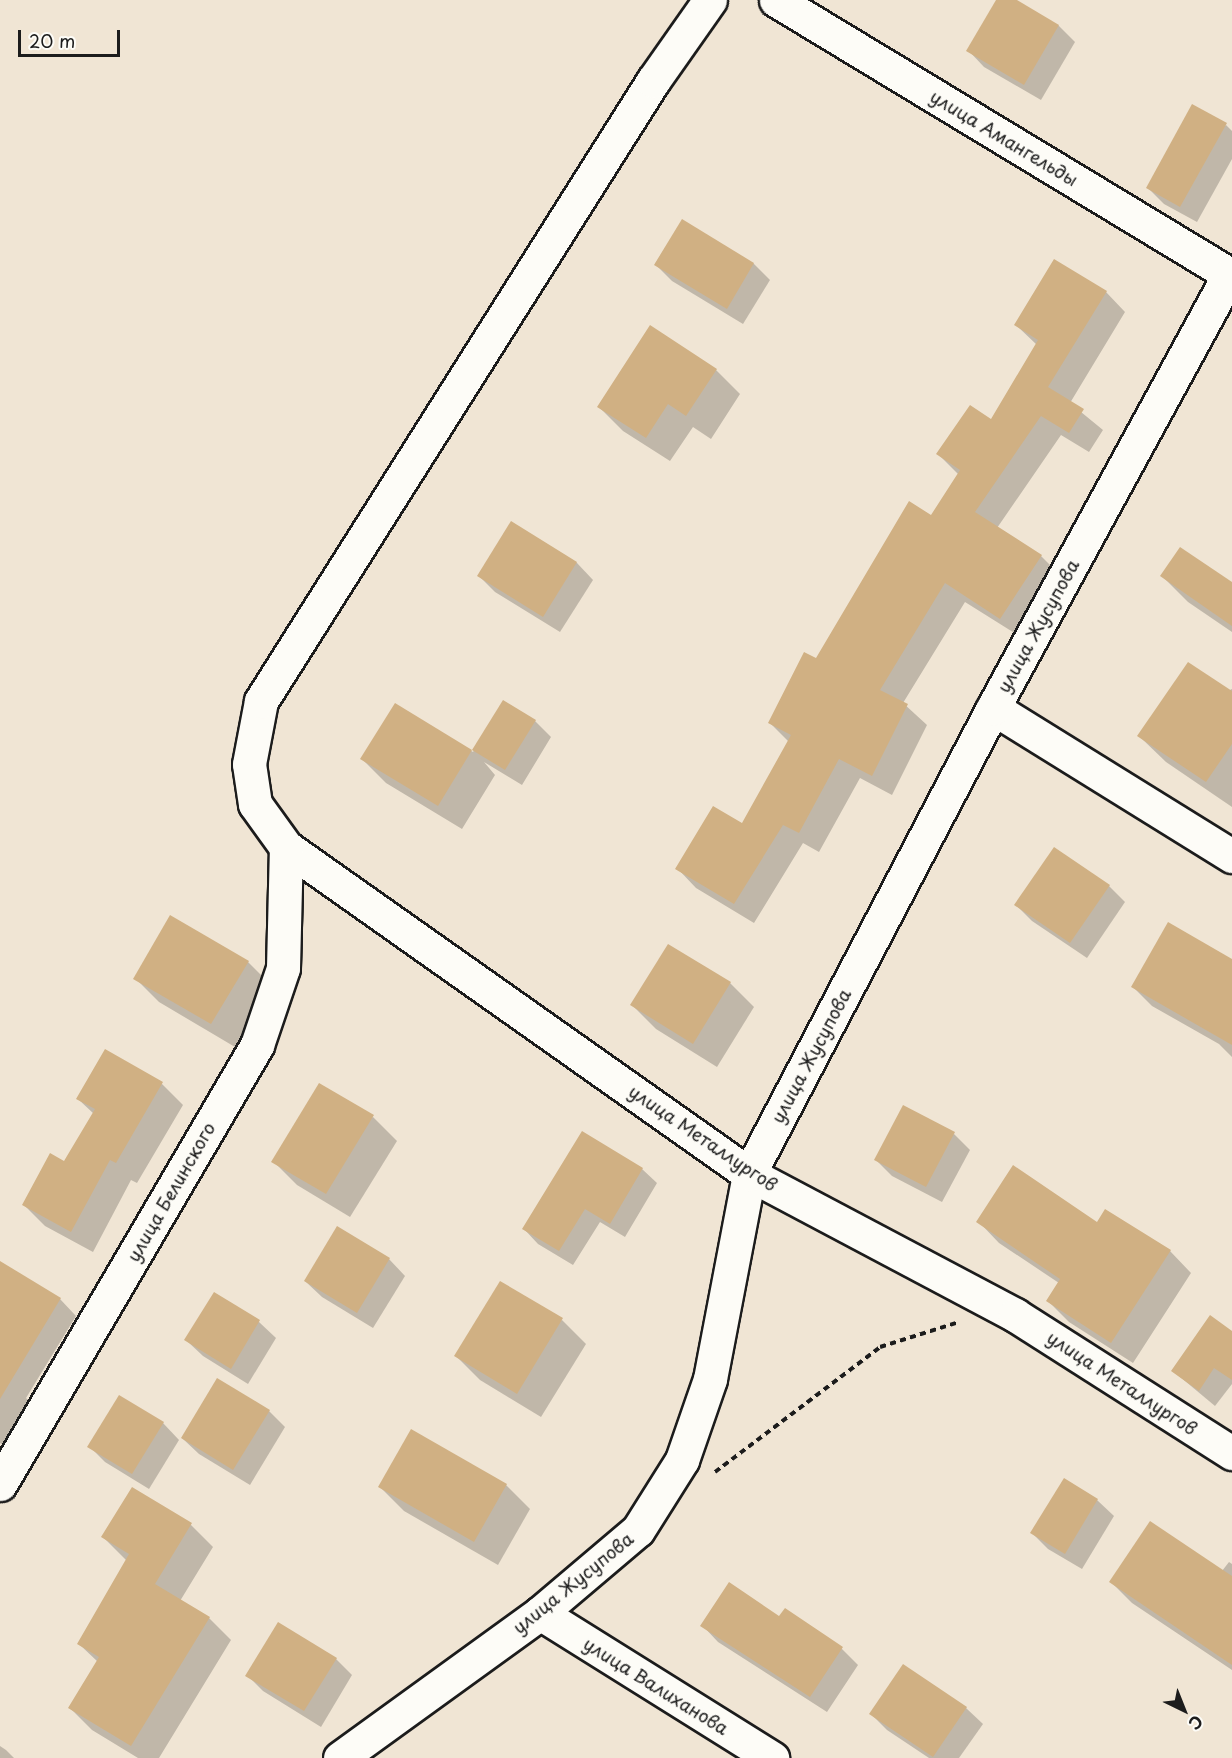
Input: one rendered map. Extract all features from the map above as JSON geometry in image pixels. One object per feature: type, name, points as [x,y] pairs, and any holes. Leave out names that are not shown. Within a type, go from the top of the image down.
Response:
[{"type":"street","name":"улица Металлургов","points":[[710,0],[653,81],[261,701],[249,764],[255,804],[286,847],[749,1174],[1015,1315],[1232,1453]]},
{"type":"street","name":"улица Амангельды","points":[[776,0],[1231,276]]},
{"type":"street","name":"улица Жусупова","points":[[340,1758],[540,1613],[638,1530],[682,1460],[710,1379],[749,1174],[993,708],[1231,276]]},
{"type":"street","points":[[993,708],[1232,856]]},
{"type":"street","name":"улица Белинского","points":[[0,1484],[257,1045],[284,968],[286,847]]},
{"type":"street","name":"улица Валиханова","points":[[540,1613],[772,1758]]},
{"type":"path","points":[[712,1474],[880,1347],[961,1322]]},
{"type":"building","points":[[996,0],[1017,0],[1059,25],[1024,85],[966,51]]},
{"type":"building","points":[[1192,104],[1227,123],[1180,207],[1146,188]]},
{"type":"building","points":[[682,219],[754,263],[727,309],[654,265]]},
{"type":"building","points":[[1054,259],[1107,291],[1048,387],[1084,409],[1069,433],[1041,416],[975,512],[1042,555],[1000,619],[945,583],[880,690],[908,704],[872,776],[839,759],[799,833],[783,825],[734,904],[675,869],[713,806],[742,823],[791,735],[768,723],[804,652],[816,658],[909,501],[931,515],[960,470],[936,454],[970,405],[991,419],[1038,340],[1014,325]]},
{"type":"building","points":[[650,325],[717,369],[686,416],[668,404],[646,438],[597,407]]},
{"type":"building","points":[[511,521],[577,562],[543,617],[477,576]]},
{"type":"building","points":[[1180,547],[1232,582],[1232,626],[1160,576]]},
{"type":"building","points":[[1188,662],[1232,691],[1232,744],[1206,782],[1137,736]]},
{"type":"building","points":[[503,700],[536,720],[505,770],[472,750]]},
{"type":"building","points":[[395,703],[472,750],[438,806],[360,759]]},
{"type":"building","points":[[1054,847],[1110,885],[1070,943],[1014,905]]},
{"type":"building","points":[[170,915],[249,961],[211,1024],[133,979]]},
{"type":"building","points":[[1168,922],[1232,959],[1232,1045],[1131,987]]},
{"type":"building","points":[[668,944],[731,982],[693,1044],[630,1005]]},
{"type":"building","points":[[105,1049],[163,1082],[116,1163],[110,1160],[71,1232],[22,1205],[50,1153],[64,1161],[95,1109],[76,1099]]},
{"type":"building","points":[[319,1083],[374,1115],[326,1194],[271,1162]]},
{"type":"building","points":[[903,1105],[955,1132],[926,1187],[874,1160]]},
{"type":"building","points":[[582,1131],[643,1168],[610,1224],[585,1209],[559,1251],[522,1229]]},
{"type":"building","points":[[1013,1165],[1097,1222],[1105,1209],[1171,1250],[1111,1343],[1046,1301],[1060,1279],[976,1222]]},
{"type":"building","points":[[337,1226],[390,1258],[357,1313],[304,1281]]},
{"type":"building","points":[[0,1261],[61,1298],[0,1399]]},
{"type":"building","points":[[500,1281],[563,1318],[517,1394],[454,1356]]},
{"type":"building","points":[[214,1292],[260,1320],[231,1369],[184,1340]]},
{"type":"building","points":[[1210,1315],[1232,1331],[1232,1380],[1214,1368],[1199,1391],[1171,1371]]},
{"type":"building","points":[[217,1378],[270,1410],[233,1470],[181,1438]]},
{"type":"building","points":[[119,1395],[164,1422],[132,1474],[87,1447]]},
{"type":"building","points":[[411,1429],[507,1484],[474,1542],[378,1487]]},
{"type":"building","points":[[1064,1478],[1098,1499],[1065,1554],[1030,1533]]},
{"type":"building","points":[[132,1487],[192,1523],[155,1584],[210,1617],[131,1746],[68,1708],[99,1657],[77,1644],[129,1554],[101,1537]]},
{"type":"building","points":[[1150,1521],[1232,1576],[1232,1665],[1109,1582]]},
{"type":"building","points":[[729,1582],[779,1616],[785,1608],[843,1647],[810,1697],[700,1626]]},
{"type":"building","points":[[278,1622],[337,1658],[304,1711],[245,1676]]},
{"type":"building","points":[[903,1664],[967,1707],[933,1757],[869,1714]]}]
